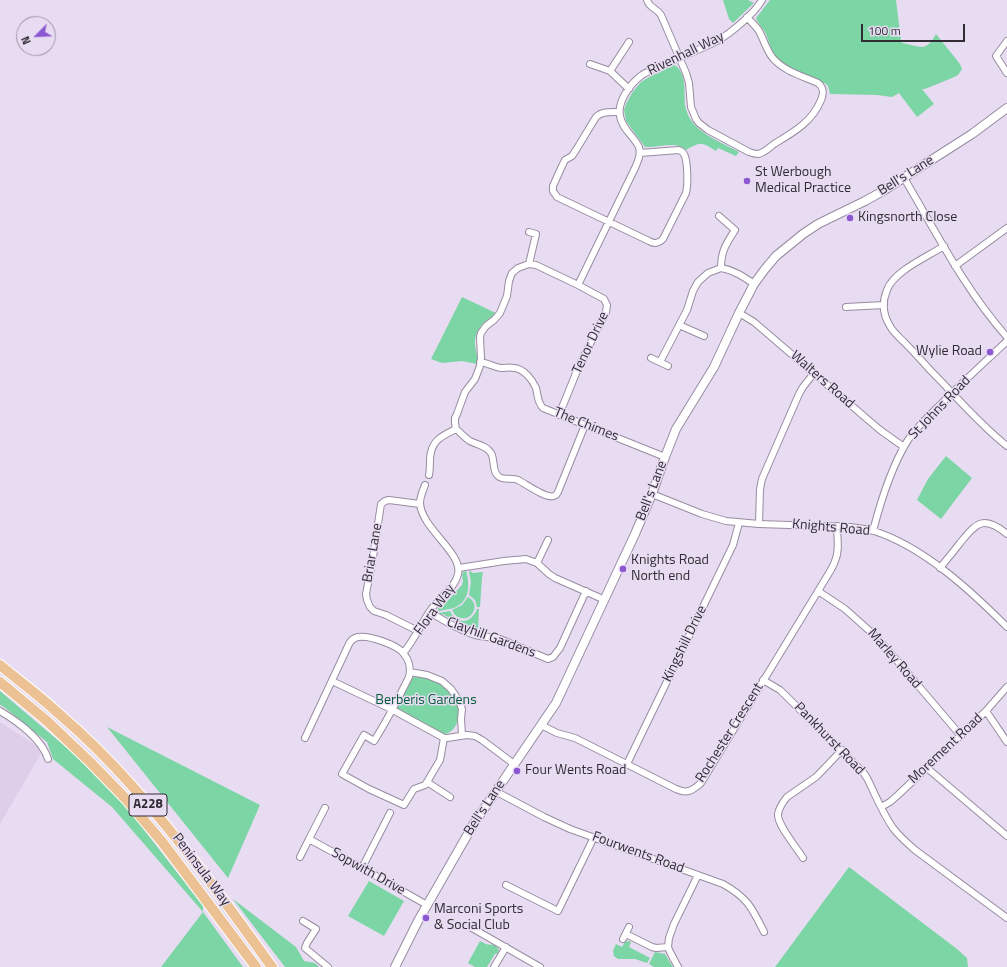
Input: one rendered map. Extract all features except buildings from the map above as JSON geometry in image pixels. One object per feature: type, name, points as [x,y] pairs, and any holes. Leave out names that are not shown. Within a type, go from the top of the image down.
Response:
[{"type":"main road","name":"Peninsula Way","points":[[0,665],[58,713],[101,753],[134,788],[199,866],[272,967]]},
{"type":"main road","name":"Peninsula Way","points":[[0,682],[47,721],[125,798],[168,849],[256,967]]},
{"type":"street","points":[[647,0],[650,6],[661,15],[680,58],[689,83],[690,103],[692,112],[696,119],[703,126],[739,147],[753,153],[761,152],[786,138],[807,121],[813,114],[823,95],[823,88],[818,83],[786,69],[777,62],[767,49],[759,30],[747,17]]},
{"type":"street","name":"Rivenhall Way","points":[[619,112],[623,99],[629,89],[642,75],[720,39],[747,17],[762,0]]},
{"type":"street","points":[[1007,41],[996,56],[1007,73]]},
{"type":"street","points":[[610,71],[629,42]]},
{"type":"street","points":[[590,64],[610,71],[629,89]]},
{"type":"street","name":"Bell's Lane","points":[[395,967],[418,921],[473,824],[556,703],[605,600],[652,494],[676,429],[717,362],[754,284],[776,256],[803,234],[818,224],[872,198],[972,134],[1007,108]]},
{"type":"street","points":[[578,285],[609,222],[635,168],[640,153],[637,144],[622,125],[619,112],[606,112],[599,114],[596,117],[572,156],[565,160],[553,186],[553,191],[557,197],[609,222],[649,241],[657,243],[663,239],[686,193],[686,159],[685,155],[681,151],[677,150],[640,153]]},
{"type":"street","points":[[904,178],[955,266],[977,300],[988,316],[1007,337]]},
{"type":"street","points":[[719,216],[735,230],[724,247],[721,268]]},
{"type":"street","points":[[955,266],[1007,228]]},
{"type":"street","points":[[529,232],[536,234],[529,264],[518,268],[512,273],[505,301],[500,313],[481,333],[479,342],[480,362],[477,375],[465,392],[457,414],[455,423],[456,429],[466,439],[483,446],[490,452],[493,459],[495,472],[498,477],[515,479],[532,489],[551,497],[556,495],[558,492],[585,425]]},
{"type":"street","points":[[944,246],[895,277],[887,290],[884,305],[885,316],[893,330],[977,420],[1007,446]]},
{"type":"street","name":"Tenor Drive","points":[[529,264],[536,265],[578,285],[602,297],[607,303],[607,310],[579,366],[559,415]]},
{"type":"street","points":[[660,362],[687,310],[693,291],[698,282],[708,273],[721,268],[730,270],[738,273],[754,284]]},
{"type":"street","points":[[846,307],[884,305]]},
{"type":"street","name":"Walters Road","points":[[739,313],[754,322],[880,430],[904,447]]},
{"type":"street","points":[[680,325],[704,336]]},
{"type":"street","name":"St Johns Road","points":[[872,531],[889,478],[904,447],[920,425],[1007,341]]},
{"type":"street","points":[[651,358],[668,366]]},
{"type":"street","name":"The Chimes","points":[[480,362],[500,368],[515,368],[521,370],[534,384],[538,400],[543,408],[665,457]]},
{"type":"street","points":[[759,524],[760,488],[765,472],[799,394],[814,373]]},
{"type":"street","points":[[429,475],[431,451],[434,444],[440,438],[456,429]]},
{"type":"street","points":[[420,504],[425,485]]},
{"type":"street","name":"Knights Road","points":[[652,494],[726,521],[759,524],[837,526],[872,531],[903,543],[940,568],[980,601],[1007,627]]},
{"type":"street","name":"Briar Lane","points":[[418,631],[372,609],[367,600],[366,594],[381,504],[386,500],[389,500],[420,504]]},
{"type":"street","name":"Flora Way","points":[[404,652],[437,602],[456,580],[459,568],[455,558],[427,521],[420,504]]},
{"type":"street","name":"Kingshill Drive","points":[[627,764],[733,545],[739,523]]},
{"type":"street","points":[[940,568],[974,527],[982,524],[990,524],[998,527],[1007,534]]},
{"type":"street","name":"Rochester Crescent","points":[[541,725],[557,733],[575,738],[676,790],[686,792],[694,789],[701,783],[836,560],[838,546],[837,526]]},
{"type":"street","points":[[538,562],[548,540]]},
{"type":"street","points":[[459,568],[526,559],[538,562],[555,578],[605,600]]},
{"type":"street","name":"Clayhill Gardens","points":[[430,612],[445,622],[466,632],[500,639],[548,659],[554,657],[560,648],[586,591]]},
{"type":"street","name":"Marley Road","points":[[818,591],[864,624],[961,736]]},
{"type":"street","points":[[305,738],[349,644],[356,638],[364,637],[394,646],[404,652],[408,661],[410,672],[393,710],[374,741],[364,736],[342,774],[369,789],[404,805],[414,789],[425,785],[427,782],[440,760],[444,738]]},
{"type":"street","points":[[410,672],[427,675],[442,681],[452,689],[462,709],[462,736]]},
{"type":"street","name":"Pankhurst Road","points":[[763,680],[780,690],[863,772],[869,781],[888,821],[897,833],[915,850],[1007,918]]},
{"type":"street","points":[[332,681],[393,710],[444,738],[470,735],[478,738],[514,764]]},
{"type":"street","name":"Morement Road","points":[[881,807],[890,802],[961,736],[1007,687]]},
{"type":"street","points":[[0,711],[33,736],[46,752],[48,759]]},
{"type":"street","points":[[986,711],[1007,742]]},
{"type":"street","points":[[803,858],[780,822],[778,814],[779,810],[787,797],[816,777],[842,750]]},
{"type":"street","points":[[927,768],[1007,836]]},
{"type":"street","points":[[427,782],[450,797]]},
{"type":"street","name":"Fourwents Road","points":[[495,791],[544,817],[570,828],[723,884],[740,895],[752,908],[764,932]]},
{"type":"street","points":[[300,857],[325,808]]},
{"type":"street","points":[[362,868],[390,813]]},
{"type":"street","points":[[506,885],[558,911],[594,837]]},
{"type":"street","name":"Sopwith Drive","points":[[309,839],[427,905]]},
{"type":"street","points":[[678,967],[672,958],[668,942],[670,933],[698,875]]},
{"type":"street","points":[[303,921],[316,929],[305,948],[328,967]]},
{"type":"street","points":[[629,926],[625,936],[656,948],[668,946]]},
{"type":"street","points":[[472,928],[540,967]]},
{"type":"street","points":[[494,967],[506,947]]},
{"type":"shaded area","points":[[0,722],[43,750],[0,824]]},
{"type":"green space","points":[[723,0],[748,0],[754,3],[733,23],[729,19]]},
{"type":"green space","points":[[770,0],[896,0],[902,43],[922,47],[926,46],[936,34],[960,64],[962,69],[958,75],[952,78],[922,89],[934,104],[917,117],[899,93],[892,97],[877,95],[830,94],[826,84],[782,63],[773,52],[766,34],[756,18]]},
{"type":"green space","points":[[674,65],[681,72],[683,77],[685,105],[688,116],[698,128],[711,138],[739,152],[736,156],[718,148],[716,151],[702,144],[695,145],[686,150],[677,145],[645,147],[626,121],[624,110],[626,104],[632,93],[641,82]]},
{"type":"green space","points":[[462,297],[498,314],[485,322],[478,330],[475,340],[477,364],[462,361],[442,363],[431,359]]},
{"type":"green space","points":[[946,456],[972,478],[941,519],[917,500],[928,479]]},
{"type":"green space","points":[[466,571],[468,591],[464,600],[456,607],[438,612],[439,605],[444,605],[462,585],[463,572]]},
{"type":"green space","points":[[470,571],[473,573],[483,572],[480,607],[477,607],[475,600],[469,595],[471,582]]},
{"type":"green space","points":[[468,597],[473,602],[475,608],[474,611],[467,618],[458,617],[452,610],[462,605]]},
{"type":"green space","points":[[477,609],[479,609],[479,633],[442,614],[439,614],[450,611],[456,619],[464,621],[472,617]]},
{"type":"green space","name":"Berberis Gardens","points":[[417,676],[437,681],[453,695],[452,698],[456,705],[459,706],[459,715],[453,730],[445,734],[398,710],[398,705],[412,678]]},
{"type":"green space","points":[[0,691],[87,765],[131,813],[203,906],[203,912],[112,807],[53,759],[47,742],[0,705]]},
{"type":"green space","points":[[107,727],[260,805],[228,878]]},
{"type":"green space","points":[[849,867],[957,949],[967,958],[968,967],[775,967]]},
{"type":"green space","points":[[369,881],[404,901],[384,936],[348,916]]},
{"type":"green space","points":[[233,899],[296,947],[304,961],[315,963],[319,967],[285,967]]},
{"type":"green space","points":[[203,912],[243,967],[161,967]]},
{"type":"green space","points":[[480,941],[486,944],[494,945],[499,950],[487,967],[475,967],[468,963]]},
{"type":"green space","points":[[625,942],[631,942],[629,947],[650,958],[647,963],[635,959],[618,959],[614,956],[613,951],[616,944],[622,947]]},
{"type":"green space","points":[[655,952],[665,954],[673,967],[654,967],[649,964]]},
{"type":"place","name":"St Werbough Medical Practice","points":[[747,181]]},
{"type":"place","name":"Kingsnorth Close","points":[[850,218]]},
{"type":"place","name":"Wylie Road","points":[[990,352]]},
{"type":"place","name":"Knights Road North end","points":[[623,569]]},
{"type":"place","name":"Four Wents Road","points":[[517,771]]},
{"type":"place","name":"Marconi Sports & Social Club","points":[[426,918]]}]
